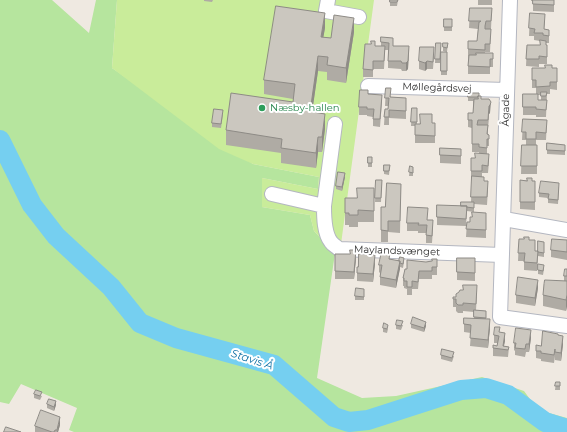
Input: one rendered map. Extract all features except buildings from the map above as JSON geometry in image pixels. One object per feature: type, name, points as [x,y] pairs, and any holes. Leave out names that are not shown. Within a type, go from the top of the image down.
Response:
[{"type":"street","points":[[328,0],[326,12],[358,17]]},
{"type":"street","name":"Ågade","points":[[510,0],[500,317],[567,326]]},
{"type":"street","name":"Møllegårdsvej","points":[[368,86],[506,90]]},
{"type":"street","name":"Maylandsvænget","points":[[335,124],[324,206],[326,231],[331,242],[339,248],[502,255]]},
{"type":"street","points":[[272,194],[324,206]]},
{"type":"street","points":[[504,219],[567,230]]},
{"type":"green space","points":[[0,0],[52,0],[89,33],[96,0],[117,0],[112,68],[253,164],[319,177],[318,189],[262,178],[262,207],[310,215],[314,231],[335,253],[317,378],[362,398],[396,396],[482,377],[524,391],[538,410],[567,418],[567,432],[74,432],[69,430],[77,408],[21,384],[9,404],[0,402]]},
{"type":"green space","name":"Næsby-hallen","points":[[117,0],[374,0],[341,244],[335,253],[314,231],[310,215],[262,207],[262,178],[318,189],[319,177],[253,164],[219,149],[112,68]]},
{"type":"waterway","name":"Stavis Å","points":[[0,140],[32,205],[56,236],[111,287],[140,323],[176,338],[274,365],[334,417],[349,422],[368,420],[461,390],[486,388],[508,395],[545,422],[567,429]]},
{"type":"place","name":"Næsby-hallen","points":[[262,108]]}]
